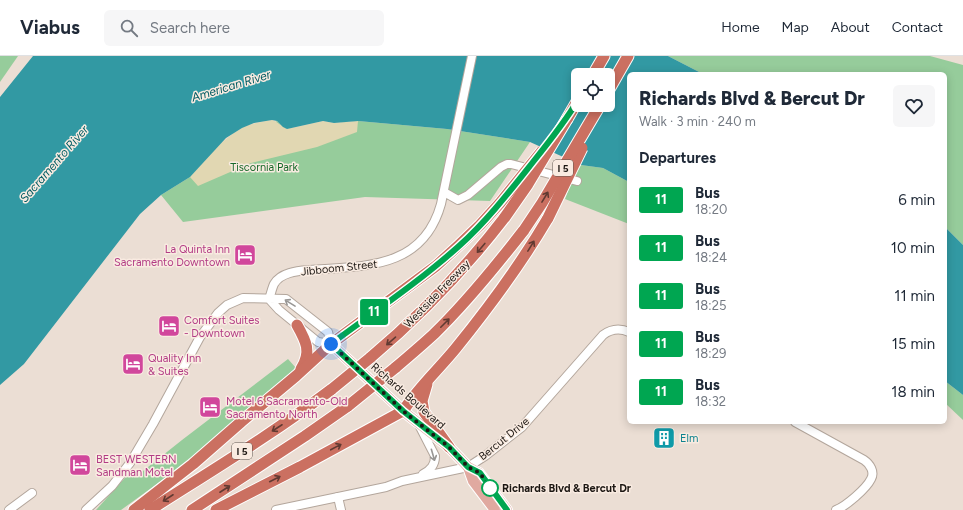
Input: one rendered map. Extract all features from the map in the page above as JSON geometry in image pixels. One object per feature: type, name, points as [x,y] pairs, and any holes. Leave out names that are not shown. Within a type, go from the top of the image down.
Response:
[{"type":"highway","points":[[597,68],[604,56]]},
{"type":"highway","points":[[615,79],[628,56]]},
{"type":"highway","points":[[615,80],[618,74]]},
{"type":"highway","name":"Westside Freeway","points":[[150,510],[306,408],[332,389],[394,338],[438,296],[505,217],[528,184],[571,112]]},
{"type":"highway","name":"I 5","points":[[192,510],[348,406],[434,334],[482,283],[524,230],[542,203],[596,112]]},
{"type":"highway","points":[[216,510],[302,466],[403,411],[412,397],[456,349],[503,288],[533,243],[548,218],[600,112]]},
{"type":"highway","points":[[134,510],[193,464],[331,344],[436,266],[460,246],[500,203],[567,119]]},
{"type":"highway","points":[[296,376],[306,361],[307,349],[297,325]]},
{"type":"highway","points":[[429,380],[422,401],[424,412],[449,447]]},
{"type":"main road","name":"Richards Boulevard","points":[[331,344],[403,411],[449,447],[468,467],[480,473],[507,510]]},
{"type":"main road","name":"Richards Boulevard","points":[[468,467],[473,481],[494,510]]},
{"type":"street","name":"Jibboom Street","points":[[269,298],[274,283],[288,273],[372,265],[399,258],[422,240],[438,216],[447,180],[472,56]]},
{"type":"street","points":[[444,192],[453,197],[458,196],[463,198],[501,167],[507,164],[577,181]]},
{"type":"street","points":[[86,510],[112,486],[135,456],[200,337],[218,313],[233,302],[243,298],[269,298]]},
{"type":"street","name":"Richards Boulevard","points":[[269,298],[286,299],[297,307],[328,332],[331,344],[318,342],[279,310],[269,298]]},
{"type":"street","name":"Bercut Drive","points":[[276,510],[386,487],[413,478],[468,467],[485,456],[522,427],[603,335],[615,329],[627,331]]},
{"type":"street","points":[[413,478],[430,470],[433,467],[435,459],[434,453],[417,423]]},
{"type":"street","points":[[798,424],[864,460],[871,467],[871,479],[865,487],[847,504],[836,510]]},
{"type":"street","points":[[9,510],[32,493]]},
{"type":"street","points":[[338,496],[341,510]]},
{"type":"green space","points":[[0,56],[18,56],[0,82]]},
{"type":"green space","points":[[668,56],[930,56],[963,65],[963,245],[947,229],[947,72],[699,72]]},
{"type":"green space","name":"Tiscornia Park","points":[[277,121],[287,129],[358,121],[447,129],[530,142],[490,201],[365,197],[183,222],[161,195],[190,177],[201,166]]},
{"type":"green space","points":[[581,165],[603,168],[627,181],[627,223],[565,199],[572,180]]},
{"type":"green space","points":[[288,359],[296,368],[179,468],[121,510],[96,510],[132,470],[138,475]]},
{"type":"green space","points":[[947,383],[963,395],[963,420],[947,405]]},
{"type":"sand","points":[[272,120],[287,129],[323,121],[334,123],[358,121],[357,132],[317,147],[251,163],[198,186],[190,177],[214,150],[234,133],[249,125]]},
{"type":"water","points":[[33,56],[668,56],[699,72],[627,72],[627,181],[603,168],[581,165],[530,142],[447,129],[358,121],[334,123],[323,121],[287,129],[277,121],[272,120],[254,123],[242,128],[226,138],[190,177],[161,195],[140,214],[24,364],[0,385],[0,97]]},
{"type":"water","points":[[947,229],[963,245],[963,395],[947,383]]},
{"type":"bus line","name":"11","points":[[507,510],[480,473],[468,467],[449,447],[403,411],[331,344],[436,266],[460,246],[500,203],[571,112]]},
{"type":"place","name":"La Quinta Inn Sacramento Downtown","points":[[245,255]]},
{"type":"place","name":"Comfort Suites - Downtown","points":[[169,326]]},
{"type":"place","name":"Quality Inn & Suites","points":[[133,364]]},
{"type":"place","name":"Motel 6 Sacramento-Old Sacramento North","points":[[210,407]]},
{"type":"place","name":"Elm","points":[[664,438]]},
{"type":"place","name":"BEST WESTERN Sandman Motel","points":[[80,465]]},
{"type":"place","name":"Richards Blvd & Bercut Dr","points":[[490,488]]},
{"type":"route","points":[[331,344],[403,411],[449,447],[468,467],[480,473],[490,488]]},
{"type":"water label","name":"American River","points":[[231,86]]},
{"type":"water label","name":"Sacramento River","points":[[54,164]]}]
